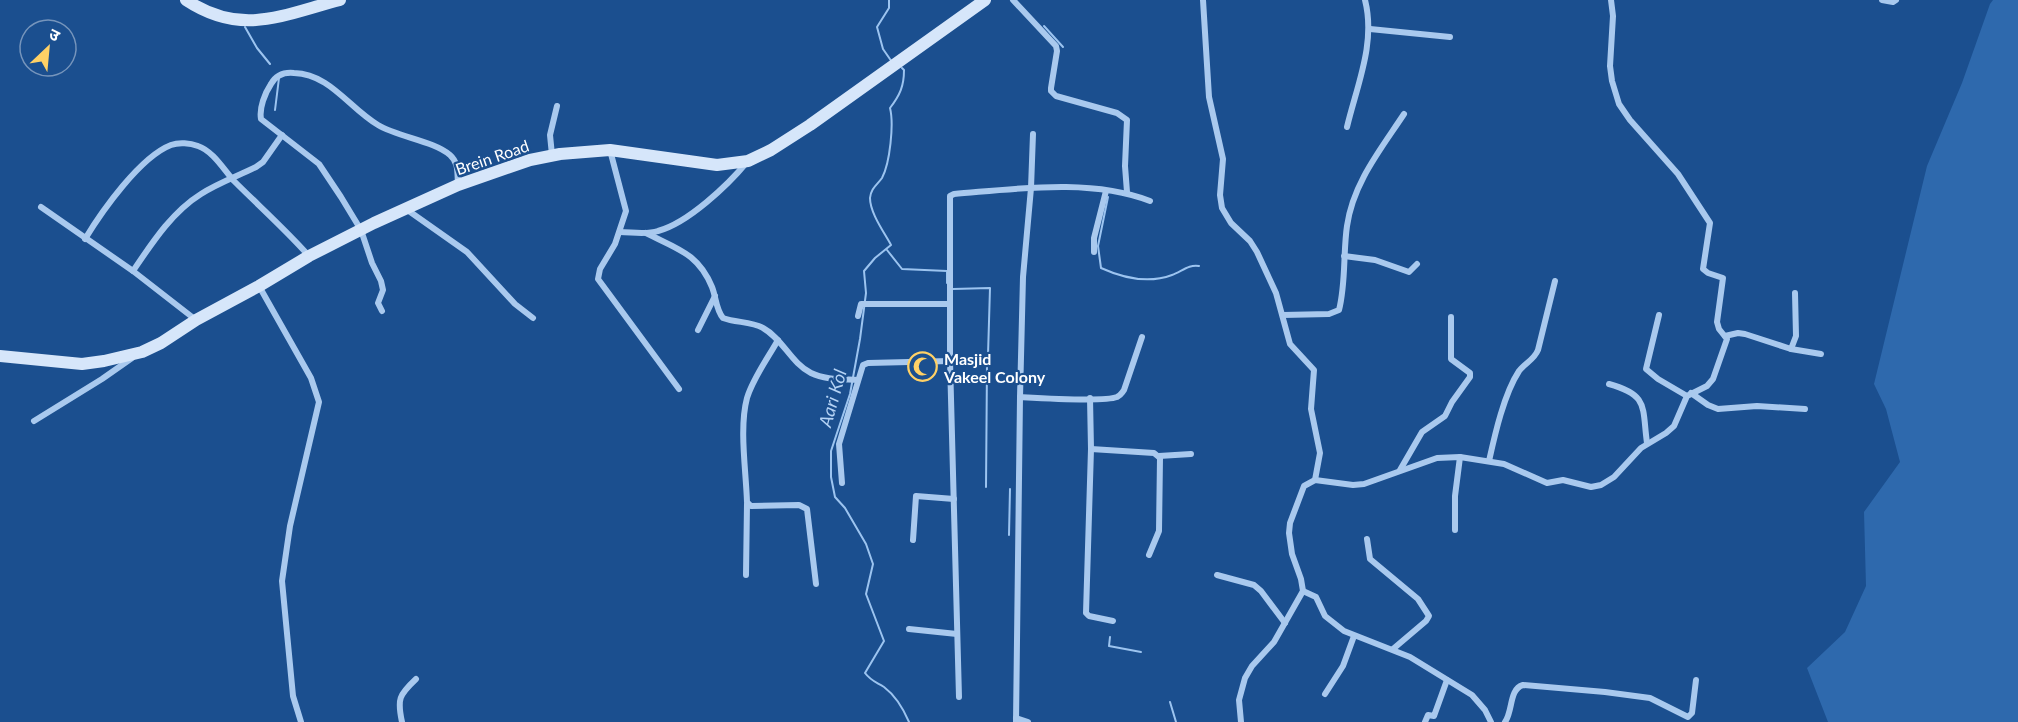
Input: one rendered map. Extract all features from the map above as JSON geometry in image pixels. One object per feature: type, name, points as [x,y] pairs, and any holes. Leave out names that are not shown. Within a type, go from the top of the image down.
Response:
[{"type":"street","points":[[186,0],[241,22],[267,20],[340,0]]},
{"type":"street","name":"Brein Road","points":[[0,356],[74,364],[97,363],[138,353],[161,343],[196,320],[309,256],[406,208],[503,168],[552,155],[610,150],[717,165],[747,161],[760,156],[810,125],[985,0]]},
{"type":"street","points":[[1014,0],[1056,46],[1052,93],[1125,117],[1127,123],[1125,152],[1127,192]]},
{"type":"street","points":[[1203,0],[1209,97],[1223,159],[1220,195],[1222,208],[1227,218],[1247,237],[1257,252],[1276,292],[1290,344],[1296,353],[1311,364],[1314,373],[1311,409],[1320,453],[1315,480]]},
{"type":"street","points":[[1347,127],[1369,42],[1370,29],[1365,0]]},
{"type":"street","points":[[1241,722],[1239,700],[1245,678],[1252,666],[1274,642],[1303,591],[1292,554],[1289,533],[1290,523],[1304,486],[1315,480],[1353,485],[1376,480],[1437,458],[1460,457],[1514,467],[1543,482],[1568,480],[1584,486],[1596,487],[1614,477],[1647,443],[1674,426],[1689,394],[1707,386],[1713,378],[1726,341],[1717,322],[1723,278],[1708,273],[1704,269],[1709,220],[1678,174],[1630,120],[1619,104],[1610,66],[1613,16],[1611,0]]},
{"type":"street","points":[[1882,0],[1893,2],[1896,0]]},
{"type":"street","points":[[1370,29],[1450,37]]},
{"type":"street","points":[[382,311],[378,303],[382,285],[361,230],[319,164],[264,122],[260,115],[271,83],[286,72],[316,77],[378,126],[393,134],[448,153],[457,166],[458,185]]},
{"type":"street","points":[[552,155],[550,135],[557,106]]},
{"type":"street","points":[[1283,315],[1329,314],[1336,312],[1340,306],[1347,225],[1358,186],[1404,114]]},
{"type":"street","points":[[1028,722],[1016,720],[1023,277],[1033,134]]},
{"type":"street","points":[[133,271],[156,237],[176,214],[200,195],[263,162],[282,135]]},
{"type":"street","points":[[85,239],[116,194],[147,162],[170,146],[186,144],[199,146],[214,157],[309,256]]},
{"type":"street","points":[[610,150],[626,211],[610,255],[600,269],[599,282],[679,389]]},
{"type":"street","points":[[620,232],[659,231],[685,217],[715,195],[747,161]]},
{"type":"street","points":[[959,697],[950,361],[950,196],[1059,187],[1127,192],[1150,201]]},
{"type":"street","points":[[1094,252],[1094,238],[1106,191]]},
{"type":"street","points":[[41,207],[133,271],[196,320]]},
{"type":"street","points":[[406,208],[467,252],[515,304],[533,318]]},
{"type":"street","points":[[646,233],[696,260],[704,269],[723,318],[760,326],[778,340],[802,367],[811,373],[857,380]]},
{"type":"street","points":[[1344,256],[1375,260],[1408,272],[1417,264]]},
{"type":"street","points":[[1489,461],[1500,417],[1513,384],[1519,372],[1534,358],[1538,350],[1555,281]]},
{"type":"street","points":[[259,286],[311,378],[319,402],[290,526],[282,581],[292,696],[301,722]]},
{"type":"street","points":[[1791,349],[1796,336],[1795,293]]},
{"type":"street","points":[[698,330],[715,296]]},
{"type":"street","points":[[858,316],[861,304],[950,304]]},
{"type":"street","points":[[1659,315],[1646,369],[1658,379],[1718,409],[1757,406],[1805,409]]},
{"type":"street","points":[[1400,471],[1422,432],[1447,414],[1452,402],[1470,377],[1470,373],[1451,359],[1450,317]]},
{"type":"street","points":[[1725,336],[1745,334],[1791,349],[1821,354]]},
{"type":"street","points":[[1020,397],[1114,398],[1122,394],[1142,337]]},
{"type":"street","points":[[746,575],[747,504],[744,431],[747,398],[778,340]]},
{"type":"street","points":[[34,421],[102,379],[138,353]]},
{"type":"street","points":[[842,483],[839,444],[862,367],[866,363],[950,361]]},
{"type":"street","points":[[1609,384],[1638,397],[1643,408],[1647,443]]},
{"type":"street","points":[[1090,398],[1091,449],[1086,613],[1088,616],[1113,621]]},
{"type":"street","points":[[1091,449],[1154,453],[1159,456],[1191,454]]},
{"type":"street","points":[[1149,555],[1159,531],[1159,456]]},
{"type":"street","points":[[1455,530],[1455,496],[1460,457]]},
{"type":"street","points":[[914,540],[916,496],[954,499]]},
{"type":"street","points":[[747,504],[754,507],[799,506],[807,509],[816,584]]},
{"type":"street","points":[[1367,539],[1370,559],[1418,599],[1429,616],[1393,649]]},
{"type":"street","points":[[1217,575],[1254,585],[1285,622]]},
{"type":"street","points":[[1303,591],[1316,597],[1330,621],[1354,636],[1410,657],[1477,700],[1491,722]]},
{"type":"street","points":[[909,629],[957,634]]},
{"type":"street","points":[[1325,694],[1343,666],[1354,636]]},
{"type":"street","points":[[402,722],[398,704],[403,692],[416,679]]},
{"type":"street","points":[[1425,722],[1428,715],[1434,716],[1447,680]]},
{"type":"street","points":[[1505,722],[1510,713],[1514,691],[1518,686],[1523,685],[1650,698],[1688,717],[1692,713],[1696,680]]},
{"type":"shaded area","points":[[1993,0],[2018,0],[2018,722],[1828,722],[1807,668],[1845,632],[1866,586],[1864,512],[1900,462],[1886,409],[1874,384],[1927,166],[1962,83]]},
{"type":"waterway","name":"Aari Kol","points":[[889,0],[889,8],[877,27],[883,49],[892,62]]},
{"type":"waterway","points":[[1044,26],[1063,47]]},
{"type":"waterway","points":[[245,27],[257,48],[270,64]]},
{"type":"waterway","name":"Aari Kol","points":[[902,68],[904,70],[902,86],[890,108],[891,133],[887,163],[882,178],[873,189],[870,198],[875,216],[891,245],[864,271],[866,293],[860,339],[850,394],[831,451],[831,477],[835,497],[845,508],[866,544],[873,564],[866,594],[884,641],[865,673],[892,694],[902,707],[909,722]]},
{"type":"waterway","points":[[275,110],[279,78]]},
{"type":"waterway","points":[[1108,197],[1098,246],[1101,268],[1127,277],[1154,279],[1175,274],[1188,267],[1199,266]]},
{"type":"waterway","points":[[887,250],[902,269],[947,271],[947,283]]},
{"type":"waterway","points":[[953,289],[990,288],[988,355]]},
{"type":"waterway","points":[[986,487],[987,364]]},
{"type":"waterway","points":[[1009,535],[1010,489]]},
{"type":"waterway","points":[[1110,637],[1109,646],[1141,652]]},
{"type":"waterway","points":[[1170,702],[1176,722]]},
{"type":"place","name":"Masjid Vakeel Colony","points":[[923,367]]}]
